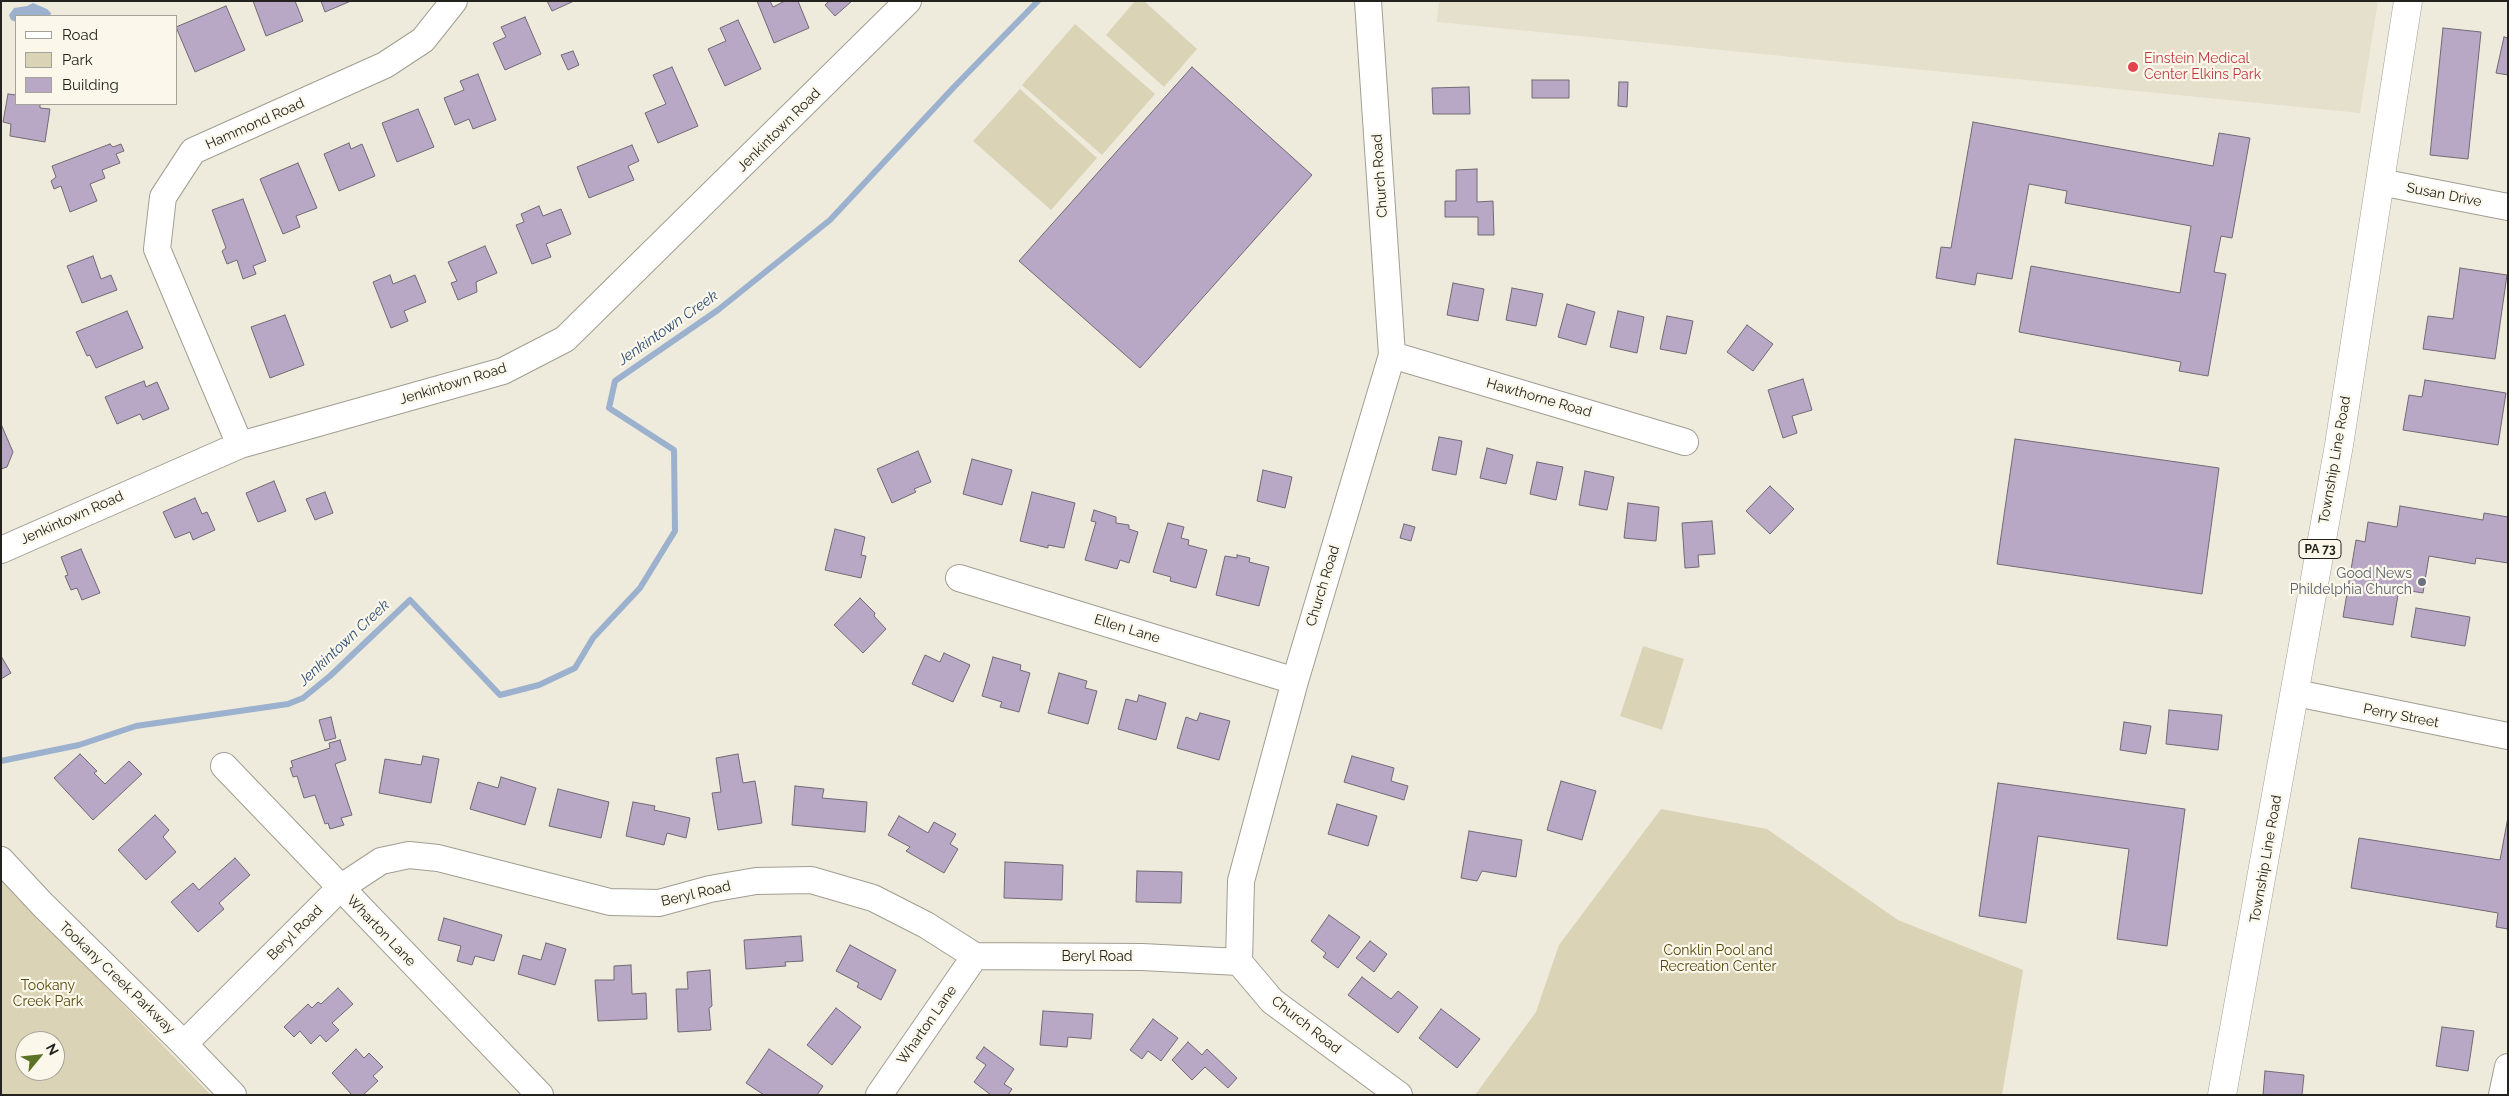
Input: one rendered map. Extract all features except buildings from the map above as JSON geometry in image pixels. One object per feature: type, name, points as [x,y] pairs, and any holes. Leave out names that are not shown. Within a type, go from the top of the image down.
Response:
[{"type":"main road","name":"Township Line Road","points":[[2222,1095],[2296,693],[2339,445],[2408,1]]},
{"type":"street","name":"Hammond Road","points":[[240,444],[157,250],[163,197],[194,151],[385,65],[423,40],[454,1]]},
{"type":"street","name":"Jenkintown Road","points":[[1,550],[240,444],[503,371],[565,339],[908,1]]},
{"type":"street","name":"Church Road","points":[[1368,1],[1392,355],[1295,681],[1240,881],[1239,962],[1272,1000],[1399,1095]]},
{"type":"street","name":"Susan Drive","points":[[2380,182],[2508,207]]},
{"type":"street","name":"Hawthorne Road","points":[[1392,355],[1685,442]]},
{"type":"street","name":"Ellen Lane","points":[[959,578],[1295,681]]},
{"type":"street","name":"Perry Street","points":[[2296,693],[2508,736]]},
{"type":"street","name":"Wharton Lane","points":[[224,766],[540,1095]]},
{"type":"street","name":"Beryl Road","points":[[184,1044],[340,888],[381,861],[408,855],[438,858],[610,902],[659,903],[710,889],[756,881],[811,880],[873,898],[926,925],[975,956],[1142,957],[1239,962]]},
{"type":"street","name":"Tookany Creek Parkway","points":[[1,860],[42,904],[184,1044],[232,1095]]},
{"type":"street","name":"Wharton Lane","points":[[879,1095],[975,956]]},
{"type":"street","points":[[2502,1095],[2508,1067]]},
{"type":"shaded area","name":"Einstein Medical Center Elkins Park","points":[[1439,1],[2378,1],[2360,113],[1437,22]]},
{"type":"green space","points":[[1135,1],[1144,1],[1197,49],[1164,87],[1106,35]]},
{"type":"green space","points":[[1075,24],[1155,94],[1102,155],[1022,85]]},
{"type":"green space","points":[[1020,89],[1097,158],[1051,210],[973,141]]},
{"type":"green space","points":[[1643,646],[1684,659],[1662,730],[1620,716]]},
{"type":"green space","name":"Conklin Pool and Recreation Center","points":[[1661,809],[1767,829],[1898,920],[2023,970],[2002,1095],[1475,1095],[1536,1012],[1559,945]]},
{"type":"green space","name":"Tookany Creek Park","points":[[1,878],[211,1095],[1,1095]]},
{"type":"water","points":[[33,3],[47,9],[51,13],[50,15],[15,15],[15,22],[11,20],[9,15],[14,8]]},
{"type":"waterway","name":"Jenkintown Creek","points":[[1,761],[79,745],[136,726],[288,704],[303,698],[330,676],[410,600],[500,695],[539,685],[575,668],[593,638],[640,588],[675,531],[674,450],[609,408],[615,381],[718,310],[830,220],[954,87],[1038,1]]},
{"type":"place","name":"Einstein Medical Center Elkins Park","points":[[2133,67]]},
{"type":"place","name":"Good News Phildelphia Church","points":[[2422,582]]}]
